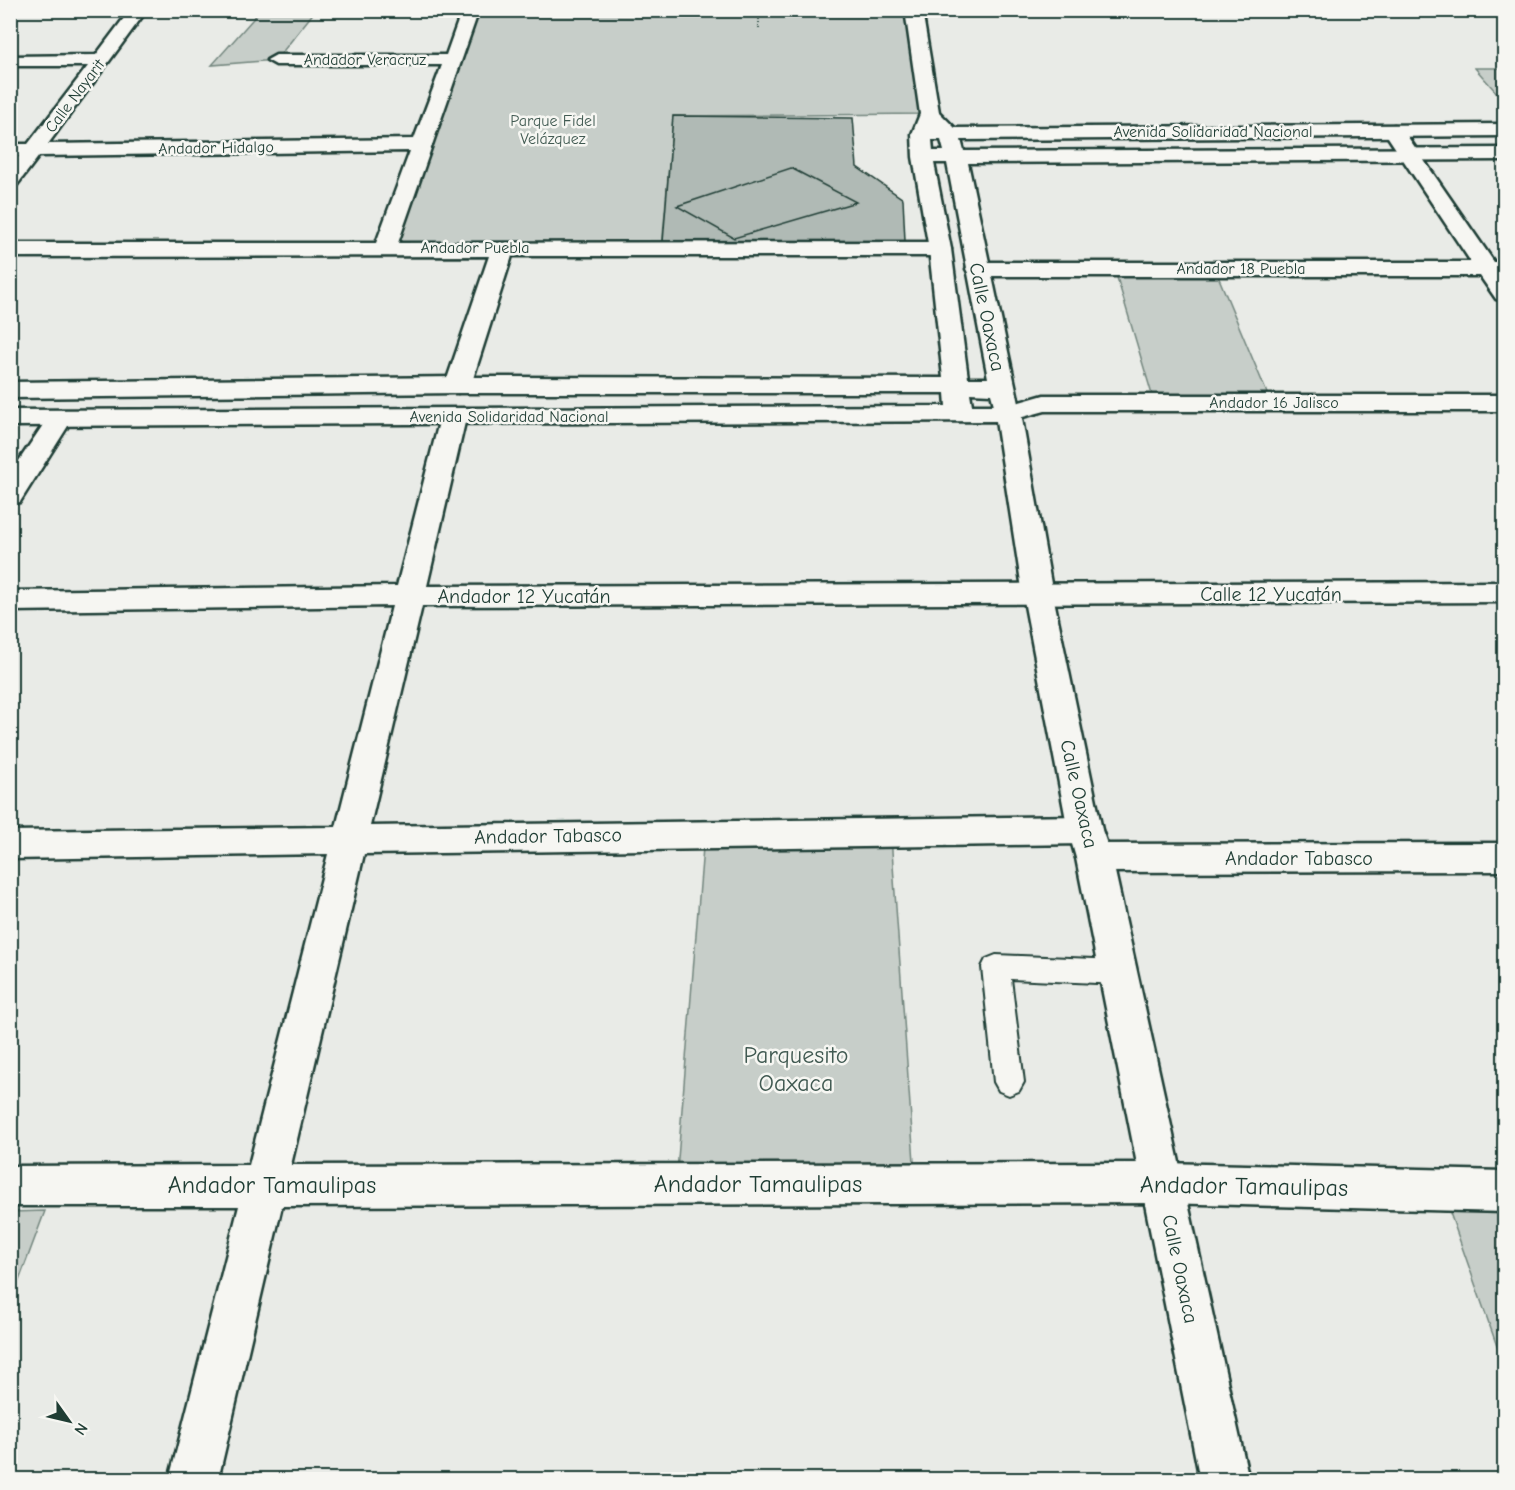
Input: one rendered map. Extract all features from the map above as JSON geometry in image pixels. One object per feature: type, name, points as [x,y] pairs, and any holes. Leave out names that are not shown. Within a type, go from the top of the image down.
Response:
[{"type":"street","name":"Calle Nayarit","points":[[10,181],[140,10]]},
{"type":"street","points":[[385,248],[471,10]]},
{"type":"street","name":"Calle Oaxaca","points":[[912,10],[926,124],[923,157],[940,249],[960,413]]},
{"type":"street","points":[[10,61],[102,60]]},
{"type":"street","name":"Andador Veracruz","points":[[276,60],[454,60]]},
{"type":"street","name":"Avenida Solidaridad Nacional","points":[[926,124],[949,133],[1504,130]]},
{"type":"street","points":[[1394,131],[1496,269],[1504,294]]},
{"type":"street","name":"Calle Oaxaca","points":[[949,133],[956,156],[1004,400],[1038,595],[1089,844],[1225,1479]]},
{"type":"street","name":"Andador Hidalgo","points":[[10,150],[422,145]]},
{"type":"street","name":"Avenida Solidaridad Nacional","points":[[923,157],[1504,154]]},
{"type":"street","points":[[193,1479],[456,401],[503,248]]},
{"type":"street","name":"Andador Puebla","points":[[10,250],[940,249]]},
{"type":"street","name":"Andador 18 Puebla","points":[[977,269],[1496,269]]},
{"type":"street","name":"Avenida Solidaridad Nacional","points":[[10,418],[60,418],[456,401],[955,386],[1004,400]]},
{"type":"street","name":"Avenida Solidaridad Nacional","points":[[10,390],[960,413],[1004,400]]},
{"type":"street","name":"Andador 16 Jalisco","points":[[1004,400],[1504,404]]},
{"type":"street","points":[[10,496],[60,418]]},
{"type":"street","name":"Calle 12 Yucatán","points":[[1038,595],[1504,592]]},
{"type":"street","name":"Andador 12 Yucatán","points":[[10,601],[410,596],[1038,595]]},
{"type":"street","name":"Andador Tabasco","points":[[10,845],[349,839],[1089,844],[1504,857]]},
{"type":"street","name":"Andador Tamaulipas","points":[[10,1186],[1162,1183],[1504,1192]]},
{"type":"lane","points":[[1010,1082],[996,967],[1118,972]]},
{"type":"path","points":[[759,10],[759,29]]},
{"type":"green space","points":[[260,11],[315,11],[276,60],[212,65]]},
{"type":"green space","name":"Parque Fidel Velázquez","points":[[471,11],[913,11],[930,114],[673,116],[662,248],[385,248]]},
{"type":"green space","points":[[1475,68],[1504,68],[1504,101]]},
{"type":"green space","points":[[1116,274],[1218,276],[1269,398],[1153,398]]},
{"type":"green space","name":"Parquesito Oaxaca","points":[[704,835],[891,837],[915,1176],[676,1184]]},
{"type":"green space","points":[[1449,1210],[1504,1213],[1504,1366]]},
{"type":"green space","points":[[45,1211],[11,1302],[11,1212]]},
{"type":"building","points":[[673,116],[853,118],[857,167],[903,199],[905,241],[663,242]]},
{"type":"building","points":[[791,168],[856,202],[734,238],[677,206]]}]
